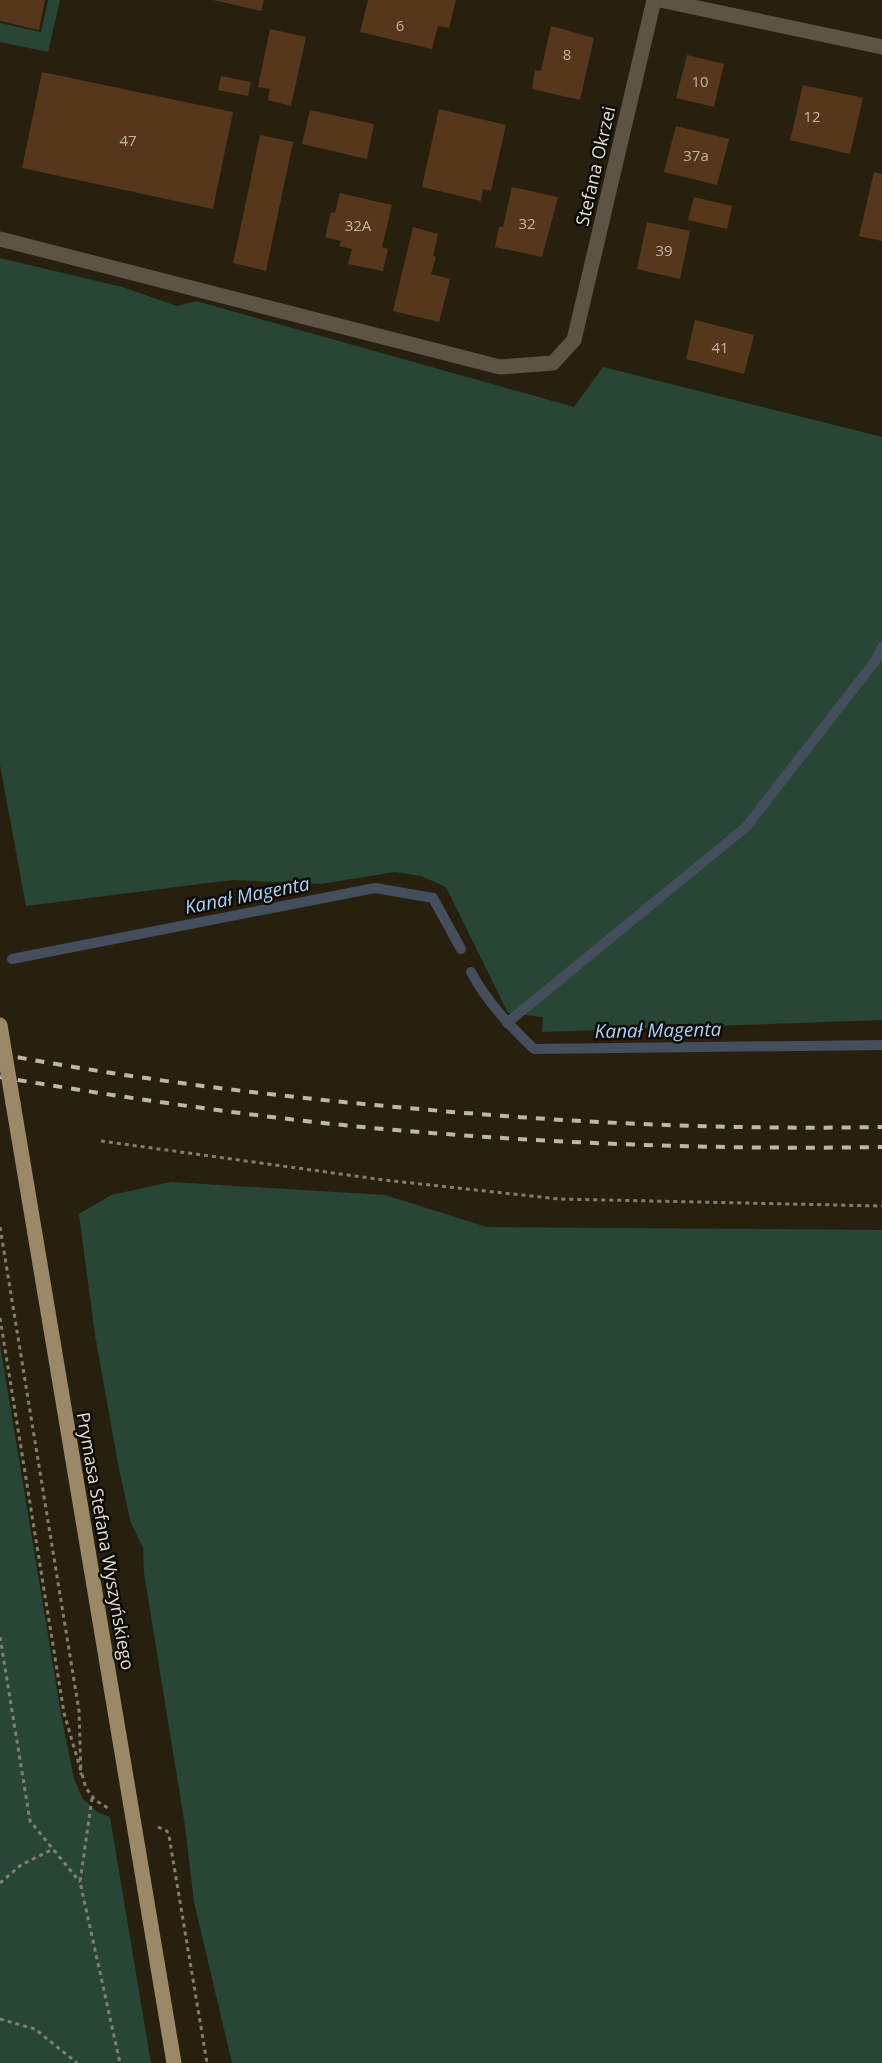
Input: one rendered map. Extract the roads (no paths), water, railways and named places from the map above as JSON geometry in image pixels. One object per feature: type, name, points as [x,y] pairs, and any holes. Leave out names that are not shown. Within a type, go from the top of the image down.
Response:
[{"type":"main road","name":"Prymasa Stefana Wyszyńskiego","points":[[0,1025],[174,2063]]},
{"type":"street","name":"Stefana Okrzei","points":[[0,239],[500,367],[553,363],[574,340],[654,0]]},
{"type":"street","points":[[660,0],[882,47]]},
{"type":"waterway","points":[[507,1023],[746,827],[876,660],[882,647]]},
{"type":"waterway","name":"Kanał Magenta","points":[[12,959],[375,888],[433,898],[461,949]]},
{"type":"waterway","name":"Kanał Magenta","points":[[471,972],[484,993],[500,1013],[534,1049],[882,1045]]},
{"type":"railway","points":[[0,1054],[104,1072],[209,1087],[477,1114],[593,1122],[708,1126],[882,1127]]},
{"type":"railway","points":[[0,1077],[226,1111],[427,1133],[622,1144],[817,1148],[882,1147]]}]
